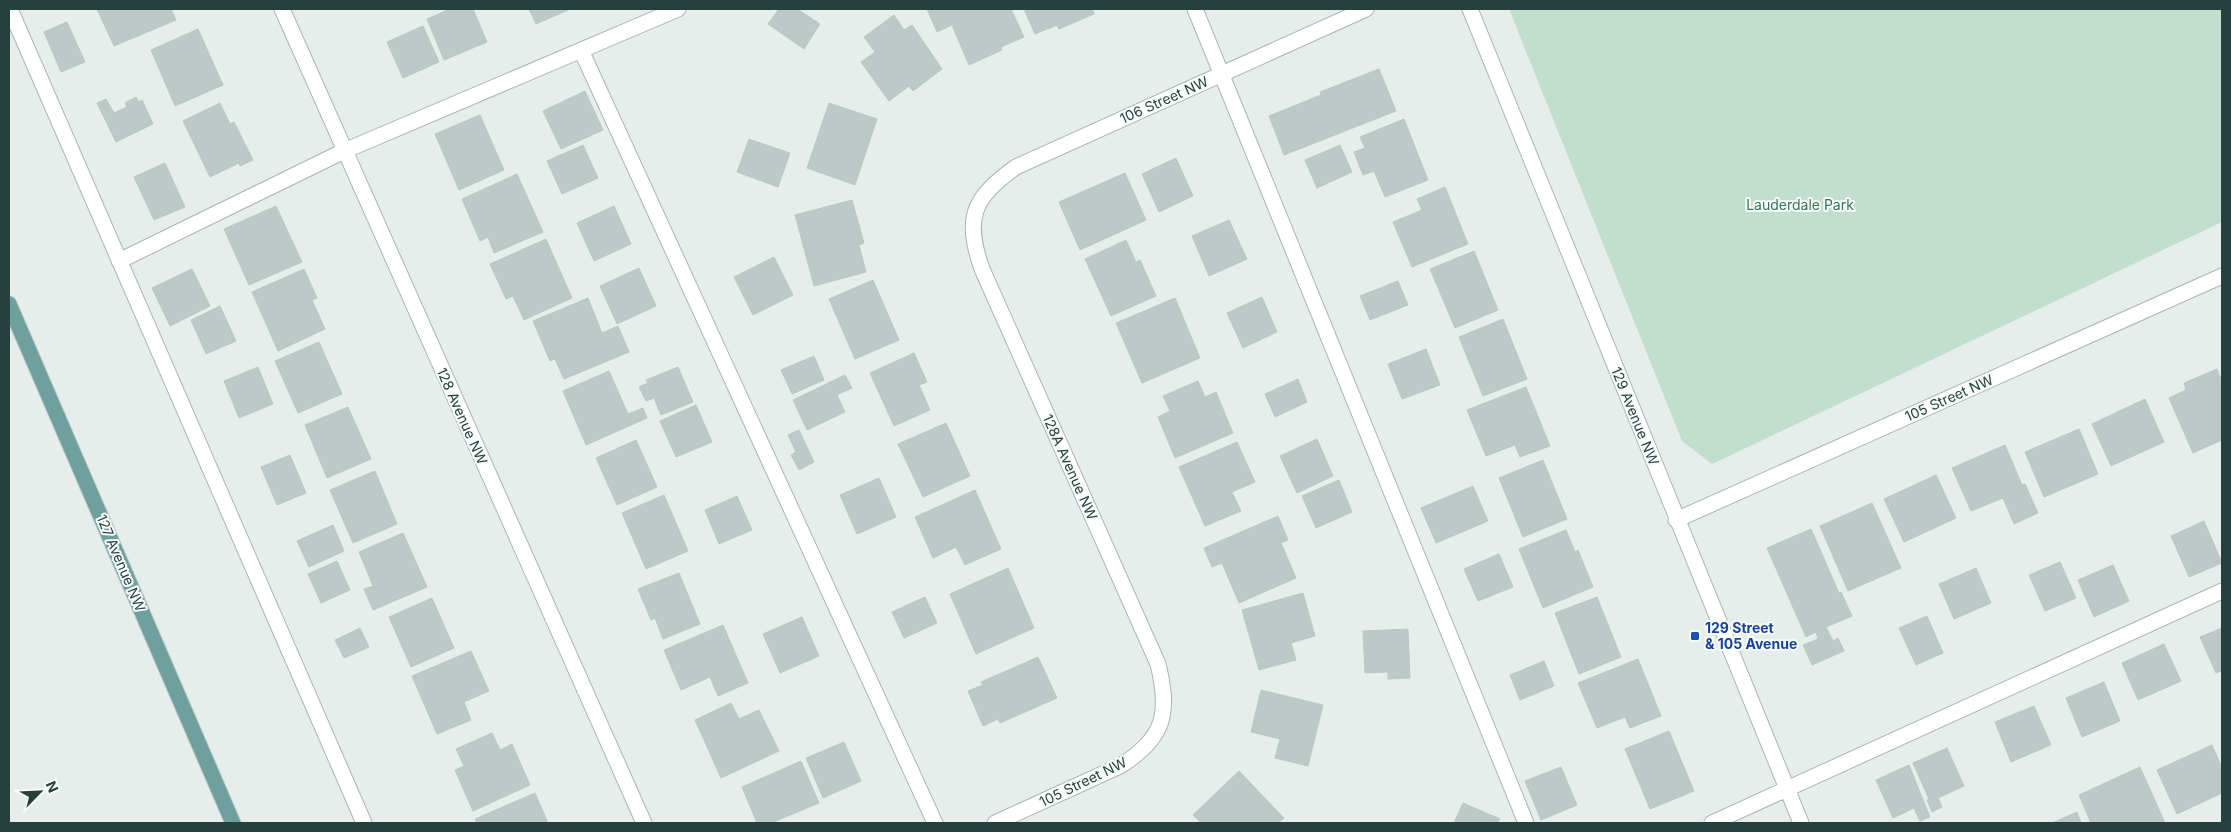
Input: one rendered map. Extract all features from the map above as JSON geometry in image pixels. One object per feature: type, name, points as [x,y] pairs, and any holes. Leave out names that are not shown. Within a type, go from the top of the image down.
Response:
[{"type":"main road","name":"127 Avenue NW","points":[[9,304],[233,823]]},
{"type":"street","points":[[10,9],[364,823]]},
{"type":"street","name":"128 Avenue NW","points":[[282,9],[644,823]]},
{"type":"street","points":[[119,261],[344,151],[678,9]]},
{"type":"street","points":[[1195,9],[1526,823]]},
{"type":"street","name":"106 Street NW","points":[[976,208],[985,193],[996,181],[1016,166],[1366,9]]},
{"type":"street","name":"129 Avenue NW","points":[[1470,9],[1786,791],[1801,823]]},
{"type":"street","points":[[581,50],[935,823]]},
{"type":"street","name":"128A Avenue NW","points":[[976,208],[972,228],[975,250],[982,269],[1158,664],[1164,689],[1165,708],[1160,726]]},
{"type":"street","name":"105 Street NW","points":[[1676,520],[2222,276]]},
{"type":"street","points":[[1712,823],[1786,791],[2222,591]]},
{"type":"street","name":"105 Street NW","points":[[995,823],[1120,766],[1137,756],[1150,742],[1160,726]]},
{"type":"green space","name":"Lauderdale Park","points":[[1509,9],[2222,9],[2222,222],[1712,464],[1682,441]]},
{"type":"building","points":[[97,9],[171,9],[176,20],[114,46]]},
{"type":"building","points":[[450,9],[473,9],[487,42],[444,60],[427,19]]},
{"type":"building","points":[[529,9],[568,9],[568,10],[536,24]]},
{"type":"building","points":[[779,9],[797,9],[820,24],[804,49],[768,24]]},
{"type":"building","points":[[927,9],[1011,9],[1024,37],[1001,47],[1002,50],[969,65],[952,25],[937,32]]},
{"type":"building","points":[[1024,9],[1092,9],[1094,14],[1059,29],[1057,25],[1035,34]]},
{"type":"building","points":[[894,15],[904,30],[912,25],[942,69],[913,91],[909,86],[889,101],[861,62],[875,52],[864,37]]},
{"type":"building","points":[[67,22],[85,62],[61,72],[44,32]]},
{"type":"building","points":[[423,26],[439,62],[403,78],[387,42]]},
{"type":"building","points":[[198,29],[223,85],[175,106],[151,50]]},
{"type":"building","points":[[1379,69],[1396,111],[1284,155],[1269,116],[1321,95],[1320,92]]},
{"type":"building","points":[[585,91],[603,130],[561,149],[543,111]]},
{"type":"building","points":[[136,97],[139,102],[142,100],[153,124],[116,142],[97,103],[106,99],[114,113],[127,107],[125,103]]},
{"type":"building","points":[[220,103],[230,124],[234,122],[253,160],[240,166],[239,163],[210,177],[183,121]]},
{"type":"building","points":[[829,103],[877,119],[855,185],[807,168]]},
{"type":"building","points":[[480,115],[504,170],[459,190],[435,134]]},
{"type":"building","points":[[1404,119],[1428,180],[1385,197],[1374,171],[1363,175],[1354,152],[1365,148],[1360,137]]},
{"type":"building","points":[[749,139],[790,153],[778,187],[737,172]]},
{"type":"building","points":[[583,145],[598,178],[562,194],[547,161]]},
{"type":"building","points":[[1340,145],[1352,172],[1317,188],[1305,160]]},
{"type":"building","points":[[1176,158],[1193,196],[1159,212],[1142,174]]},
{"type":"building","points":[[165,163],[185,207],[154,220],[134,177]]},
{"type":"building","points":[[1125,173],[1146,220],[1080,250],[1059,202]]},
{"type":"building","points":[[517,174],[543,232],[494,253],[488,237],[480,241],[462,199]]},
{"type":"building","points":[[1445,187],[1468,244],[1412,267],[1393,222],[1422,210],[1417,199]]},
{"type":"building","points":[[852,200],[864,243],[859,245],[866,272],[814,286],[795,215]]},
{"type":"building","points":[[276,206],[302,262],[249,285],[224,229]]},
{"type":"building","points":[[614,206],[631,244],[594,261],[577,223]]},
{"type":"building","points":[[1229,220],[1247,259],[1209,276],[1192,236]]},
{"type":"building","points":[[546,239],[572,298],[524,320],[513,296],[506,299],[490,264]]},
{"type":"building","points":[[1126,240],[1136,262],[1140,260],[1156,296],[1111,316],[1085,259]]},
{"type":"building","points":[[1474,251],[1498,310],[1455,328],[1430,269]]},
{"type":"building","points":[[774,257],[793,295],[753,315],[734,277]]},
{"type":"building","points":[[639,268],[656,306],[617,324],[600,286]]},
{"type":"building","points":[[192,269],[210,306],[170,326],[152,288]]},
{"type":"building","points":[[304,269],[317,298],[312,300],[325,329],[278,351],[252,292]]},
{"type":"building","points":[[873,280],[899,340],[855,359],[829,299]]},
{"type":"building","points":[[1398,281],[1408,305],[1370,320],[1360,296]]},
{"type":"building","points":[[1262,297],[1277,332],[1243,348],[1227,313]]},
{"type":"building","points":[[588,298],[602,333],[618,326],[629,352],[564,379],[555,359],[550,361],[533,321]]},
{"type":"building","points":[[1175,298],[1200,358],[1142,383],[1116,323]]},
{"type":"building","points":[[220,306],[236,341],[206,354],[191,320]]},
{"type":"building","points":[[1503,319],[1527,379],[1483,396],[1459,337]]},
{"type":"building","points":[[319,342],[342,394],[298,413],[275,361]]},
{"type":"building","points":[[1426,349],[1440,385],[1402,399],[1388,364]]},
{"type":"building","points":[[914,353],[927,382],[919,385],[930,410],[894,426],[870,373]]},
{"type":"building","points":[[814,356],[824,380],[792,394],[781,370]]},
{"type":"building","points":[[258,367],[273,404],[239,418],[224,381]]},
{"type":"building","points":[[678,367],[693,402],[661,415],[654,398],[646,401],[639,387],[648,383],[646,380]]},
{"type":"building","points":[[2217,369],[2222,382],[2222,440],[2193,453],[2169,398],[2186,390],[2184,383]]},
{"type":"building","points":[[609,371],[628,414],[643,408],[647,418],[586,445],[563,391]]},
{"type":"building","points":[[845,375],[852,388],[837,395],[845,412],[807,430],[793,400]]},
{"type":"building","points":[[1298,379],[1307,402],[1275,417],[1265,394]]},
{"type":"building","points":[[1198,381],[1205,397],[1216,392],[1233,433],[1175,458],[1158,417],[1170,411],[1163,396]]},
{"type":"building","points":[[1526,387],[1550,446],[1520,457],[1515,445],[1486,456],[1467,410]]},
{"type":"building","points":[[2145,399],[2164,442],[2111,466],[2092,424]]},
{"type":"building","points":[[696,405],[712,442],[676,457],[660,421]]},
{"type":"building","points":[[348,407],[371,459],[327,478],[305,425]]},
{"type":"building","points":[[946,423],[970,476],[923,497],[898,444]]},
{"type":"building","points":[[2079,429],[2098,474],[2044,497],[2025,452]]},
{"type":"building","points":[[799,430],[814,462],[799,470],[791,455],[796,452],[788,435]]},
{"type":"building","points":[[1317,439],[1333,476],[1297,493],[1280,456]]},
{"type":"building","points":[[636,440],[657,487],[617,505],[596,458]]},
{"type":"building","points":[[1237,442],[1255,482],[1232,492],[1241,511],[1205,526],[1179,467]]},
{"type":"building","points":[[2005,445],[2022,485],[2025,484],[2038,513],[2014,524],[2003,498],[1971,511],[1952,468]]},
{"type":"building","points":[[290,455],[306,493],[277,505],[261,467]]},
{"type":"building","points":[[1543,460],[1567,519],[1523,537],[1499,478]]},
{"type":"building","points":[[375,471],[397,524],[353,543],[330,490]]},
{"type":"building","points":[[1936,475],[1956,518],[1904,542],[1884,499]]},
{"type":"building","points":[[879,478],[896,517],[857,534],[840,495]]},
{"type":"building","points":[[1339,480],[1352,512],[1316,528],[1302,496]]},
{"type":"building","points":[[1473,486],[1488,521],[1436,543],[1421,508]]},
{"type":"building","points":[[975,490],[1001,549],[965,565],[956,547],[933,558],[915,517]]},
{"type":"building","points":[[664,495],[688,551],[646,569],[622,513]]},
{"type":"building","points":[[737,496],[752,530],[719,544],[705,510]]},
{"type":"building","points":[[1872,503],[1901,568],[1848,591],[1820,526]]},
{"type":"building","points":[[1278,516],[1288,540],[1281,543],[1296,578],[1239,603],[1222,563],[1212,567],[1204,548]]},
{"type":"building","points":[[2204,521],[2222,563],[2189,577],[2171,536]]},
{"type":"building","points":[[333,525],[344,551],[309,567],[297,541]]},
{"type":"building","points":[[1811,529],[1839,593],[1841,592],[1852,616],[1826,627],[1833,641],[1838,638],[1844,651],[1812,665],[1803,645],[1818,639],[1816,632],[1806,637],[1767,548]]},
{"type":"building","points":[[1566,530],[1575,552],[1578,550],[1593,587],[1543,608],[1519,549]]},
{"type":"building","points":[[403,533],[427,587],[373,610],[364,589],[373,586],[359,552]]},
{"type":"building","points":[[1499,554],[1513,587],[1478,601],[1464,569]]},
{"type":"building","points":[[337,561],[350,590],[321,603],[308,574]]},
{"type":"building","points":[[2060,562],[2076,598],[2045,611],[2029,575]]},
{"type":"building","points":[[2113,565],[2129,601],[2094,617],[2078,580]]},
{"type":"building","points":[[1008,568],[1034,628],[976,654],[950,594]]},
{"type":"building","points":[[1976,568],[1991,603],[1954,619],[1939,584]]},
{"type":"building","points":[[679,573],[700,624],[663,639],[655,618],[651,620],[638,589]]},
{"type":"building","points":[[1303,593],[1315,636],[1291,643],[1296,660],[1259,670],[1242,610]]},
{"type":"building","points":[[925,597],[937,623],[904,638],[892,612]]},
{"type":"building","points":[[1597,597],[1621,657],[1579,674],[1555,613]]},
{"type":"building","points":[[432,598],[454,648],[411,667],[389,617]]},
{"type":"building","points":[[1927,616],[1943,653],[1916,665],[1899,628]]},
{"type":"building","points":[[802,617],[819,656],[780,673],[763,634]]},
{"type":"building","points":[[723,625],[748,683],[718,696],[710,677],[681,690],[664,650]]},
{"type":"building","points":[[360,628],[369,647],[344,658],[335,640]]},
{"type":"building","points":[[2222,628],[2222,671],[2216,673],[2200,637]]},
{"type":"building","points":[[1408,629],[1410,678],[1388,679],[1388,672],[1365,673],[1363,631]]},
{"type":"building","points":[[2164,644],[2181,681],[2138,700],[2122,663]]},
{"type":"building","points":[[471,651],[489,691],[464,702],[471,720],[437,734],[412,676]]},
{"type":"building","points":[[1038,657],[1057,698],[1000,723],[998,719],[983,726],[968,691],[983,685],[981,682]]},
{"type":"building","points":[[1638,659],[1661,716],[1630,728],[1625,717],[1597,728],[1578,683]]},
{"type":"building","points":[[1544,661],[1554,686],[1520,700],[1510,675]]},
{"type":"building","points":[[2104,682],[2120,721],[2082,737],[2066,698]]},
{"type":"building","points":[[1261,690],[1323,705],[1308,766],[1275,758],[1280,739],[1251,732]]},
{"type":"building","points":[[731,703],[739,719],[759,710],[779,751],[721,778],[695,720]]},
{"type":"building","points":[[2034,706],[2051,745],[2011,762],[1995,722]]},
{"type":"building","points":[[1669,731],[1694,791],[1650,809],[1625,749]]},
{"type":"building","points":[[492,733],[500,750],[512,744],[530,785],[473,811],[455,770],[464,766],[456,749]]},
{"type":"building","points":[[844,742],[861,781],[823,798],[806,758]]},
{"type":"building","points":[[2212,745],[2222,768],[2222,793],[2177,814],[2157,770]]},
{"type":"building","points":[[1947,748],[1964,786],[1938,798],[1942,807],[1932,812],[1927,800],[1929,799],[1913,763]]},
{"type":"building","points":[[801,761],[819,803],[771,823],[757,823],[742,787]]},
{"type":"building","points":[[1909,765],[1930,817],[1920,821],[1914,808],[1893,818],[1876,780]]},
{"type":"building","points":[[1561,767],[1577,805],[1541,820],[1525,781]]},
{"type":"building","points":[[2140,767],[2165,823],[2091,823],[2079,795]]},
{"type":"building","points":[[1239,771],[1284,818],[1278,823],[1201,823],[1193,815]]},
{"type":"building","points":[[535,793],[548,823],[477,823],[475,819]]},
{"type":"building","points":[[1463,803],[1500,819],[1497,823],[1454,823]]},
{"type":"building","points":[[2077,812],[2081,823],[2052,823]]},
{"type":"place","name":"129 Street & 105 Avenue","points":[[1695,636]]}]
